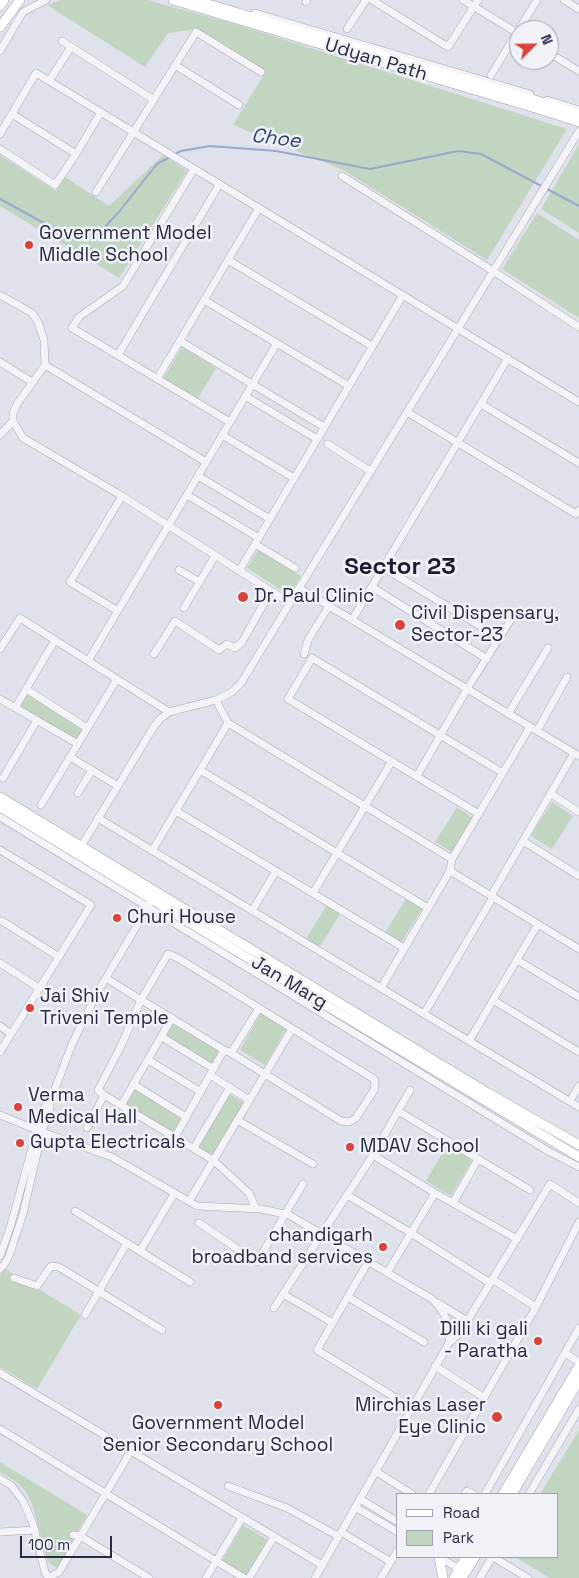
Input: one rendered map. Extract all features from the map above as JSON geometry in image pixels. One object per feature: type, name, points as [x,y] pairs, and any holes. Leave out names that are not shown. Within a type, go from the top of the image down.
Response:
[{"type":"main road","points":[[0,6],[4,0]]},
{"type":"main road","points":[[0,26],[20,0]]},
{"type":"main road","name":"Udyan Path","points":[[173,0],[579,122]]},
{"type":"main road","name":"Udyan Path","points":[[194,0],[546,102],[579,115]]},
{"type":"main road","name":"Jan Marg","points":[[0,797],[152,900],[579,1157]]},
{"type":"main road","name":"Jan Marg","points":[[0,807],[79,850]]},
{"type":"main road","name":"Jan Marg","points":[[152,900],[579,1145]]},
{"type":"main road","points":[[504,1493],[579,1366]]},
{"type":"main road","points":[[513,1493],[579,1380]]},
{"type":"main road","points":[[439,1558],[444,1578]]},
{"type":"main road","points":[[454,1578],[462,1564],[473,1558]]},
{"type":"street","points":[[0,51],[23,12],[46,0]]},
{"type":"street","points":[[206,0],[579,110]]},
{"type":"street","points":[[347,30],[366,0]]},
{"type":"street","points":[[372,0],[448,48],[478,0]]},
{"type":"street","points":[[463,0],[509,28]]},
{"type":"street","points":[[526,20],[537,0]]},
{"type":"street","points":[[564,0],[579,9]]},
{"type":"street","points":[[96,192],[196,32],[261,72]]},
{"type":"street","points":[[62,41],[154,100]]},
{"type":"street","points":[[49,81],[71,47]]},
{"type":"street","points":[[491,75],[509,48]]},
{"type":"street","points":[[559,59],[579,71]]},
{"type":"street","points":[[175,66],[239,105]]},
{"type":"street","points":[[0,134],[36,73],[579,402]]},
{"type":"street","points":[[0,149],[55,184],[76,154],[101,112]]},
{"type":"street","points":[[12,114],[76,154]]},
{"type":"street","points":[[79,850],[153,728],[169,712],[216,700],[232,692],[241,683],[579,131]]},
{"type":"street","points":[[194,169],[122,286],[79,317],[72,328],[230,422]]},
{"type":"street","points":[[342,176],[494,270],[579,327]]},
{"type":"street","points":[[118,355],[219,185]]},
{"type":"street","points":[[157,379],[259,208]]},
{"type":"street","points":[[228,260],[372,346]]},
{"type":"street","points":[[0,295],[32,313],[38,322],[44,340],[45,366],[16,404],[12,413],[13,422],[23,438],[122,496],[290,603]]},
{"type":"street","points":[[239,571],[403,295]]},
{"type":"street","points":[[204,300],[349,386]]},
{"type":"street","points":[[180,341],[324,427]]},
{"type":"street","points":[[88,661],[277,343]]},
{"type":"street","points":[[352,620],[508,358]]},
{"type":"street","points":[[0,362],[32,382]]},
{"type":"street","points":[[45,366],[206,462]]},
{"type":"street","points":[[245,396],[317,439]]},
{"type":"street","points":[[481,404],[579,463]]},
{"type":"street","points":[[407,412],[576,514],[579,510]]},
{"type":"street","points":[[0,435],[13,422]]},
{"type":"street","points":[[222,435],[294,478]]},
{"type":"street","points":[[328,444],[370,471]]},
{"type":"street","points":[[198,476],[270,519]]},
{"type":"street","points":[[187,495],[257,540],[295,568]]},
{"type":"street","points":[[118,611],[70,582],[122,496]]},
{"type":"street","points":[[184,608],[215,556]]},
{"type":"street","points":[[384,568],[500,638]]},
{"type":"street","points":[[179,570],[200,582]]},
{"type":"street","points":[[372,587],[487,658]]},
{"type":"street","points":[[298,588],[577,755],[523,841],[424,1014]]},
{"type":"street","points":[[154,654],[175,621],[219,650],[226,644],[235,648],[242,642],[271,591]]},
{"type":"street","points":[[304,654],[308,640],[329,606]]},
{"type":"street","points":[[0,649],[20,618],[169,712]]},
{"type":"street","points":[[417,776],[467,689],[510,621]]},
{"type":"street","points":[[15,708],[55,640]]},
{"type":"street","points":[[508,714],[548,648]]},
{"type":"street","points":[[479,814],[288,699],[312,658],[503,773]]},
{"type":"street","points":[[381,988],[450,871],[452,859],[503,773],[567,677]]},
{"type":"street","points":[[41,805],[117,679]]},
{"type":"street","points":[[26,689],[88,728]]},
{"type":"street","points":[[0,699],[78,744]]},
{"type":"street","points":[[216,700],[228,724],[452,859]]},
{"type":"street","points":[[3,778],[37,720]]},
{"type":"street","points":[[152,851],[228,724]]},
{"type":"street","points":[[70,757],[118,786]]},
{"type":"street","points":[[313,893],[392,761]]},
{"type":"street","points":[[78,793],[92,770]]},
{"type":"street","points":[[200,770],[428,908]]},
{"type":"street","points":[[551,794],[579,812]]},
{"type":"street","points":[[176,811],[404,948]]},
{"type":"street","points":[[0,817],[152,900],[548,1151],[579,1167]]},
{"type":"street","points":[[98,818],[579,1107]]},
{"type":"street","points":[[523,841],[579,876]]},
{"type":"street","points":[[0,850],[91,905],[0,1052]]},
{"type":"street","points":[[252,911],[276,871]]},
{"type":"street","points":[[450,871],[579,949]]},
{"type":"street","points":[[0,1269],[4,1266],[9,1256],[23,1214],[46,1105],[50,1102],[72,1044],[106,978],[152,900]]},
{"type":"street","points":[[2,921],[59,957]]},
{"type":"street","points":[[469,1041],[538,924]]},
{"type":"street","points":[[106,978],[141,1000],[228,1051],[341,1121],[349,1122],[356,1118],[374,1090],[374,1079],[178,958],[168,954],[141,1000],[121,1046],[98,1090],[213,1160],[249,1193],[256,1209]]},
{"type":"street","points":[[517,960],[579,998]]},
{"type":"street","points":[[0,963],[40,988]]},
{"type":"street","points":[[493,1000],[579,1052]]},
{"type":"street","points":[[175,1137],[212,1072],[259,1008]]},
{"type":"street","points":[[122,1104],[172,1018]]},
{"type":"street","points":[[0,1026],[12,1034]]},
{"type":"street","points":[[189,1201],[292,1029]]},
{"type":"street","points":[[162,1037],[249,1100]]},
{"type":"street","points":[[148,1060],[200,1092]]},
{"type":"street","points":[[133,1084],[186,1117]]},
{"type":"street","points":[[570,1102],[579,1086]]},
{"type":"street","points":[[194,1148],[230,1088]]},
{"type":"street","points":[[274,1308],[373,1154],[410,1090]]},
{"type":"street","points":[[87,1128],[104,1095]]},
{"type":"street","points":[[398,1111],[530,1190]]},
{"type":"street","points":[[0,1115],[112,1157],[197,1206],[256,1209],[286,1214],[467,1320]]},
{"type":"street","points":[[237,1120],[313,1164]]},
{"type":"street","points":[[0,1256],[40,1131]]},
{"type":"street","points":[[373,1154],[435,1193],[517,1238]]},
{"type":"street","points":[[453,1203],[478,1159]]},
{"type":"street","points":[[199,1223],[257,1262],[303,1184]]},
{"type":"street","points":[[315,1578],[449,1343],[460,1333],[550,1184],[579,1203]]},
{"type":"street","points":[[387,1273],[435,1193]]},
{"type":"street","points":[[140,1251],[174,1194]]},
{"type":"street","points":[[347,1195],[536,1306]]},
{"type":"street","points":[[75,1211],[190,1282]]},
{"type":"street","points":[[430,1493],[536,1306],[579,1222]]},
{"type":"street","points":[[85,1315],[127,1243]]},
{"type":"street","points":[[368,1262],[317,1350],[396,1398]]},
{"type":"street","points":[[14,1278],[37,1286],[51,1266],[60,1267],[162,1330]]},
{"type":"street","points":[[283,1294],[332,1324]]},
{"type":"street","points":[[348,1297],[424,1342]]},
{"type":"street","points":[[432,1299],[446,1318],[450,1330],[449,1343]]},
{"type":"street","points":[[487,1493],[579,1328]]},
{"type":"street","points":[[565,1353],[579,1362]]},
{"type":"street","points":[[436,1366],[483,1397]]},
{"type":"street","points":[[0,1373],[322,1565]]},
{"type":"street","points":[[530,1493],[579,1409]]},
{"type":"street","points":[[0,1430],[244,1578]]},
{"type":"street","points":[[0,1479],[11,1486],[23,1501],[35,1530],[48,1578],[58,1572],[77,1536],[131,1452]]},
{"type":"street","points":[[375,1472],[410,1493]]},
{"type":"street","points":[[228,1486],[287,1508],[340,1534],[390,1562]]},
{"type":"street","points":[[360,1499],[396,1521]]},
{"type":"street","points":[[355,1507],[396,1531]]},
{"type":"street","points":[[206,1578],[242,1518]]},
{"type":"street","points":[[0,1532],[35,1530]]},
{"type":"street","points":[[77,1536],[149,1578]]},
{"type":"street","points":[[249,1578],[274,1537]]},
{"type":"street","points":[[381,1578],[396,1553]]},
{"type":"street","points":[[442,1558],[462,1564]]},
{"type":"street","points":[[480,1578],[491,1558]]},
{"type":"street","points":[[494,1558],[528,1578]]},
{"type":"green space","points":[[60,0],[147,0],[228,22],[567,129],[487,260],[343,170],[233,125],[266,71],[198,29],[168,33],[145,67],[47,5]]},
{"type":"green space","points":[[579,144],[579,233],[541,209]]},
{"type":"green space","points":[[0,155],[56,191],[65,177],[109,206],[163,155],[187,171],[119,278],[0,206]]},
{"type":"green space","points":[[537,213],[579,240],[579,318],[502,269]]},
{"type":"green space","points":[[182,347],[216,368],[197,400],[163,379]]},
{"type":"green space","points":[[258,550],[301,576],[295,586],[281,590],[247,568]]},
{"type":"green space","points":[[28,694],[83,729],[76,740],[21,706]]},
{"type":"green space","points":[[552,802],[573,816],[552,849],[531,836]]},
{"type":"green space","points":[[457,807],[473,818],[452,852],[435,842]]},
{"type":"green space","points":[[406,899],[422,909],[401,943],[385,933]]},
{"type":"green space","points":[[327,905],[340,914],[319,948],[306,939]]},
{"type":"green space","points":[[261,1013],[287,1028],[265,1065],[240,1050]]},
{"type":"green space","points":[[175,1018],[224,1048],[213,1066],[164,1036]]},
{"type":"green space","points":[[134,1087],[183,1118],[174,1133],[124,1103]]},
{"type":"green space","points":[[229,1094],[245,1103],[212,1158],[196,1148]]},
{"type":"green space","points":[[447,1145],[472,1160],[451,1196],[426,1181]]},
{"type":"green space","points":[[4,1268],[81,1315],[37,1389],[0,1367],[0,1276]]},
{"type":"green space","points":[[579,1430],[579,1578],[550,1578],[517,1558],[559,1558],[559,1493],[541,1493]]},
{"type":"green space","points":[[0,1462],[87,1515],[57,1568],[48,1562],[32,1504],[26,1492],[18,1483],[0,1472]]},
{"type":"green space","points":[[243,1525],[268,1540],[247,1576],[222,1561]]},
{"type":"waterway","name":"Choe","points":[[175,154],[181,151],[210,146],[276,151],[370,169],[458,151],[481,154],[579,206]]},
{"type":"waterway","name":"Choe","points":[[0,199],[64,234],[82,239],[100,232],[118,213],[157,164],[170,157]]},
{"type":"place","name":"Government Model Middle School","points":[[29,245]]},
{"type":"place","name":"Dr. Paul Clinic","points":[[243,597]]},
{"type":"place","name":"Civil Dispensary, Sector-23","points":[[400,625]]},
{"type":"place","name":"Churi House","points":[[117,918]]},
{"type":"place","name":"Jai Shiv Triveni Temple","points":[[30,1008]]},
{"type":"place","name":"Verma Medical Hall","points":[[18,1107]]},
{"type":"place","name":"Gupta Electricals","points":[[20,1143]]},
{"type":"place","name":"MDAV School","points":[[350,1147]]},
{"type":"place","name":"chandigarh broadband services","points":[[383,1247]]},
{"type":"place","name":"Dilli ki gali - Paratha","points":[[538,1341]]},
{"type":"place","name":"Government Model Senior Secondary School","points":[[218,1405]]},
{"type":"place","name":"Mirchias Laser Eye Clinic","points":[[497,1417]]},
{"type":"district","name":"Sector 23","points":[[400,567]]}]
